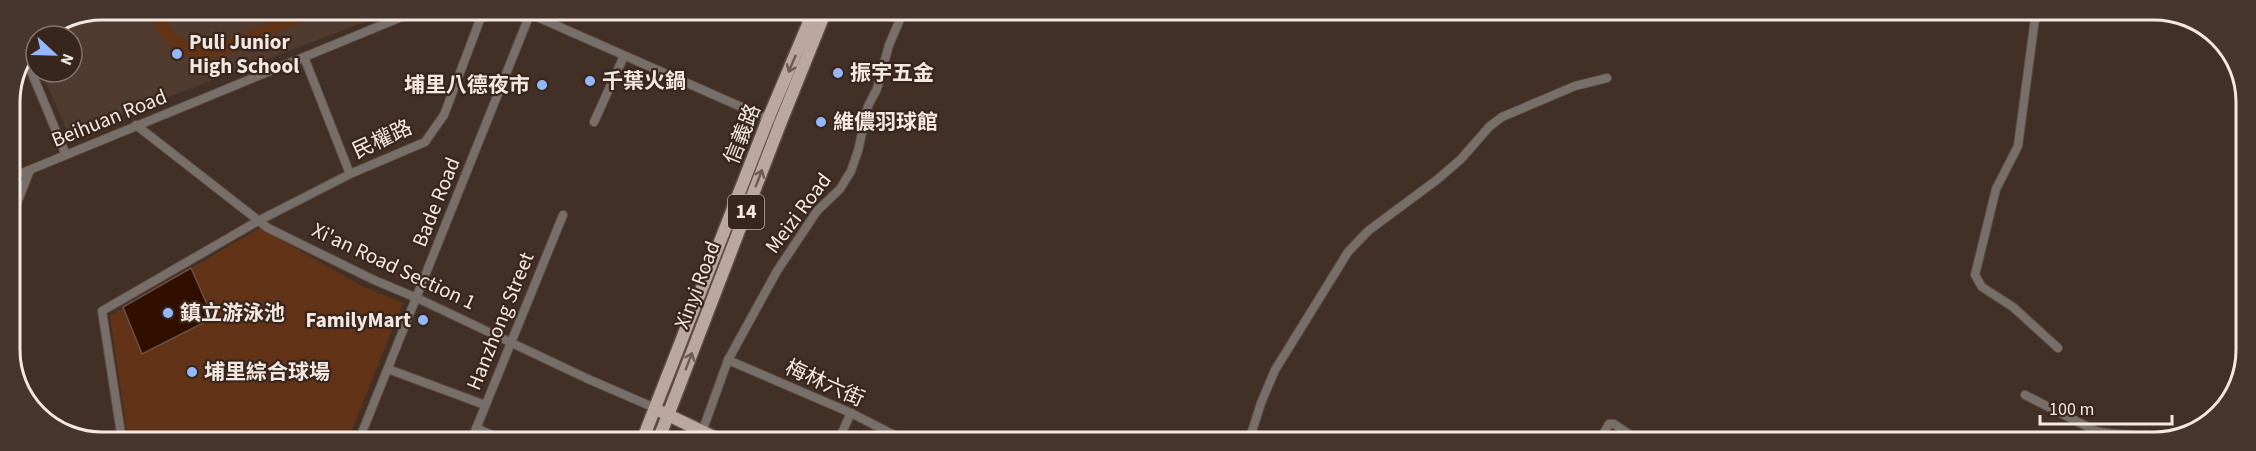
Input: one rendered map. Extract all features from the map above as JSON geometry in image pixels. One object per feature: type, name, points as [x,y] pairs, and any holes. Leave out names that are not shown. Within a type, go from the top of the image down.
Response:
[{"type":"main road","name":"信義路","points":[[655,408],[774,121],[810,20]]},
{"type":"main road","name":"Xinyi Road","points":[[662,432],[774,121],[821,20]]},
{"type":"main road","points":[[655,408],[703,432]]},
{"type":"main road","name":"14","points":[[646,432],[655,408]]},
{"type":"street","name":"Beihuan Road","points":[[20,174],[394,20]]},
{"type":"street","name":"民權路","points":[[121,432],[102,311],[258,220],[350,174],[425,142],[444,115],[480,20]]},
{"type":"street","name":"Bade Road","points":[[363,432],[528,20]]},
{"type":"street","points":[[548,20],[624,56],[774,121]]},
{"type":"street","name":"Meizi Road","points":[[695,432],[728,360],[777,271],[818,210],[840,189],[851,171],[868,106],[877,89],[889,45],[900,20]]},
{"type":"street","points":[[2035,20],[2018,146],[1996,189],[1975,275],[1982,287],[2013,307],[2058,348]]},
{"type":"street","points":[[594,122],[624,56]]},
{"type":"street","points":[[304,57],[350,174]]},
{"type":"street","points":[[1252,431],[1260,403],[1275,370],[1348,252],[1368,231],[1445,173],[1461,159],[1490,126],[1502,117],[1575,86],[1607,78]]},
{"type":"street","points":[[36,84],[66,155]]},
{"type":"street","name":"Xi'an Road Section 1","points":[[136,125],[268,228],[353,270],[655,408]]},
{"type":"street","points":[[20,196],[30,170]]},
{"type":"street","name":"Hanzhong Street","points":[[475,432],[563,215]]},
{"type":"street","name":"梅林六街","points":[[728,360],[887,432]]},
{"type":"street","points":[[388,369],[485,405]]},
{"type":"street","points":[[2025,395],[2101,431]]},
{"type":"street","points":[[842,432],[850,413]]},
{"type":"street","points":[[1605,431],[1609,424],[1614,424],[1625,431]]},
{"type":"street","points":[[476,428],[485,432]]},
{"type":"shaded area","name":"Puli Junior High School","points":[[102,20],[370,20],[69,135],[46,84],[84,84],[84,24],[76,24]]},
{"type":"shaded area","points":[[166,20],[175,33],[189,42],[216,46],[275,20],[306,20],[221,58],[207,60],[195,59],[174,50],[159,33],[153,21]]},
{"type":"shaded area","points":[[260,228],[362,286],[403,303],[351,432],[127,432],[110,316]]},
{"type":"shaded area","name":"鎮立游泳池","points":[[191,268],[213,318],[142,354],[123,307]]},
{"type":"place","name":"Puli Junior High School","points":[[177,54]]},
{"type":"place","name":"振宇五金","points":[[838,73]]},
{"type":"place","name":"千葉火鍋","points":[[590,81]]},
{"type":"place","name":"埔里八德夜市","points":[[542,85]]},
{"type":"place","name":"維儂羽球館","points":[[821,122]]},
{"type":"place","name":"鎮立游泳池","points":[[168,313]]},
{"type":"place","name":"FamilyMart","points":[[423,320]]},
{"type":"place","name":"埔里綜合球場","points":[[192,372]]}]
